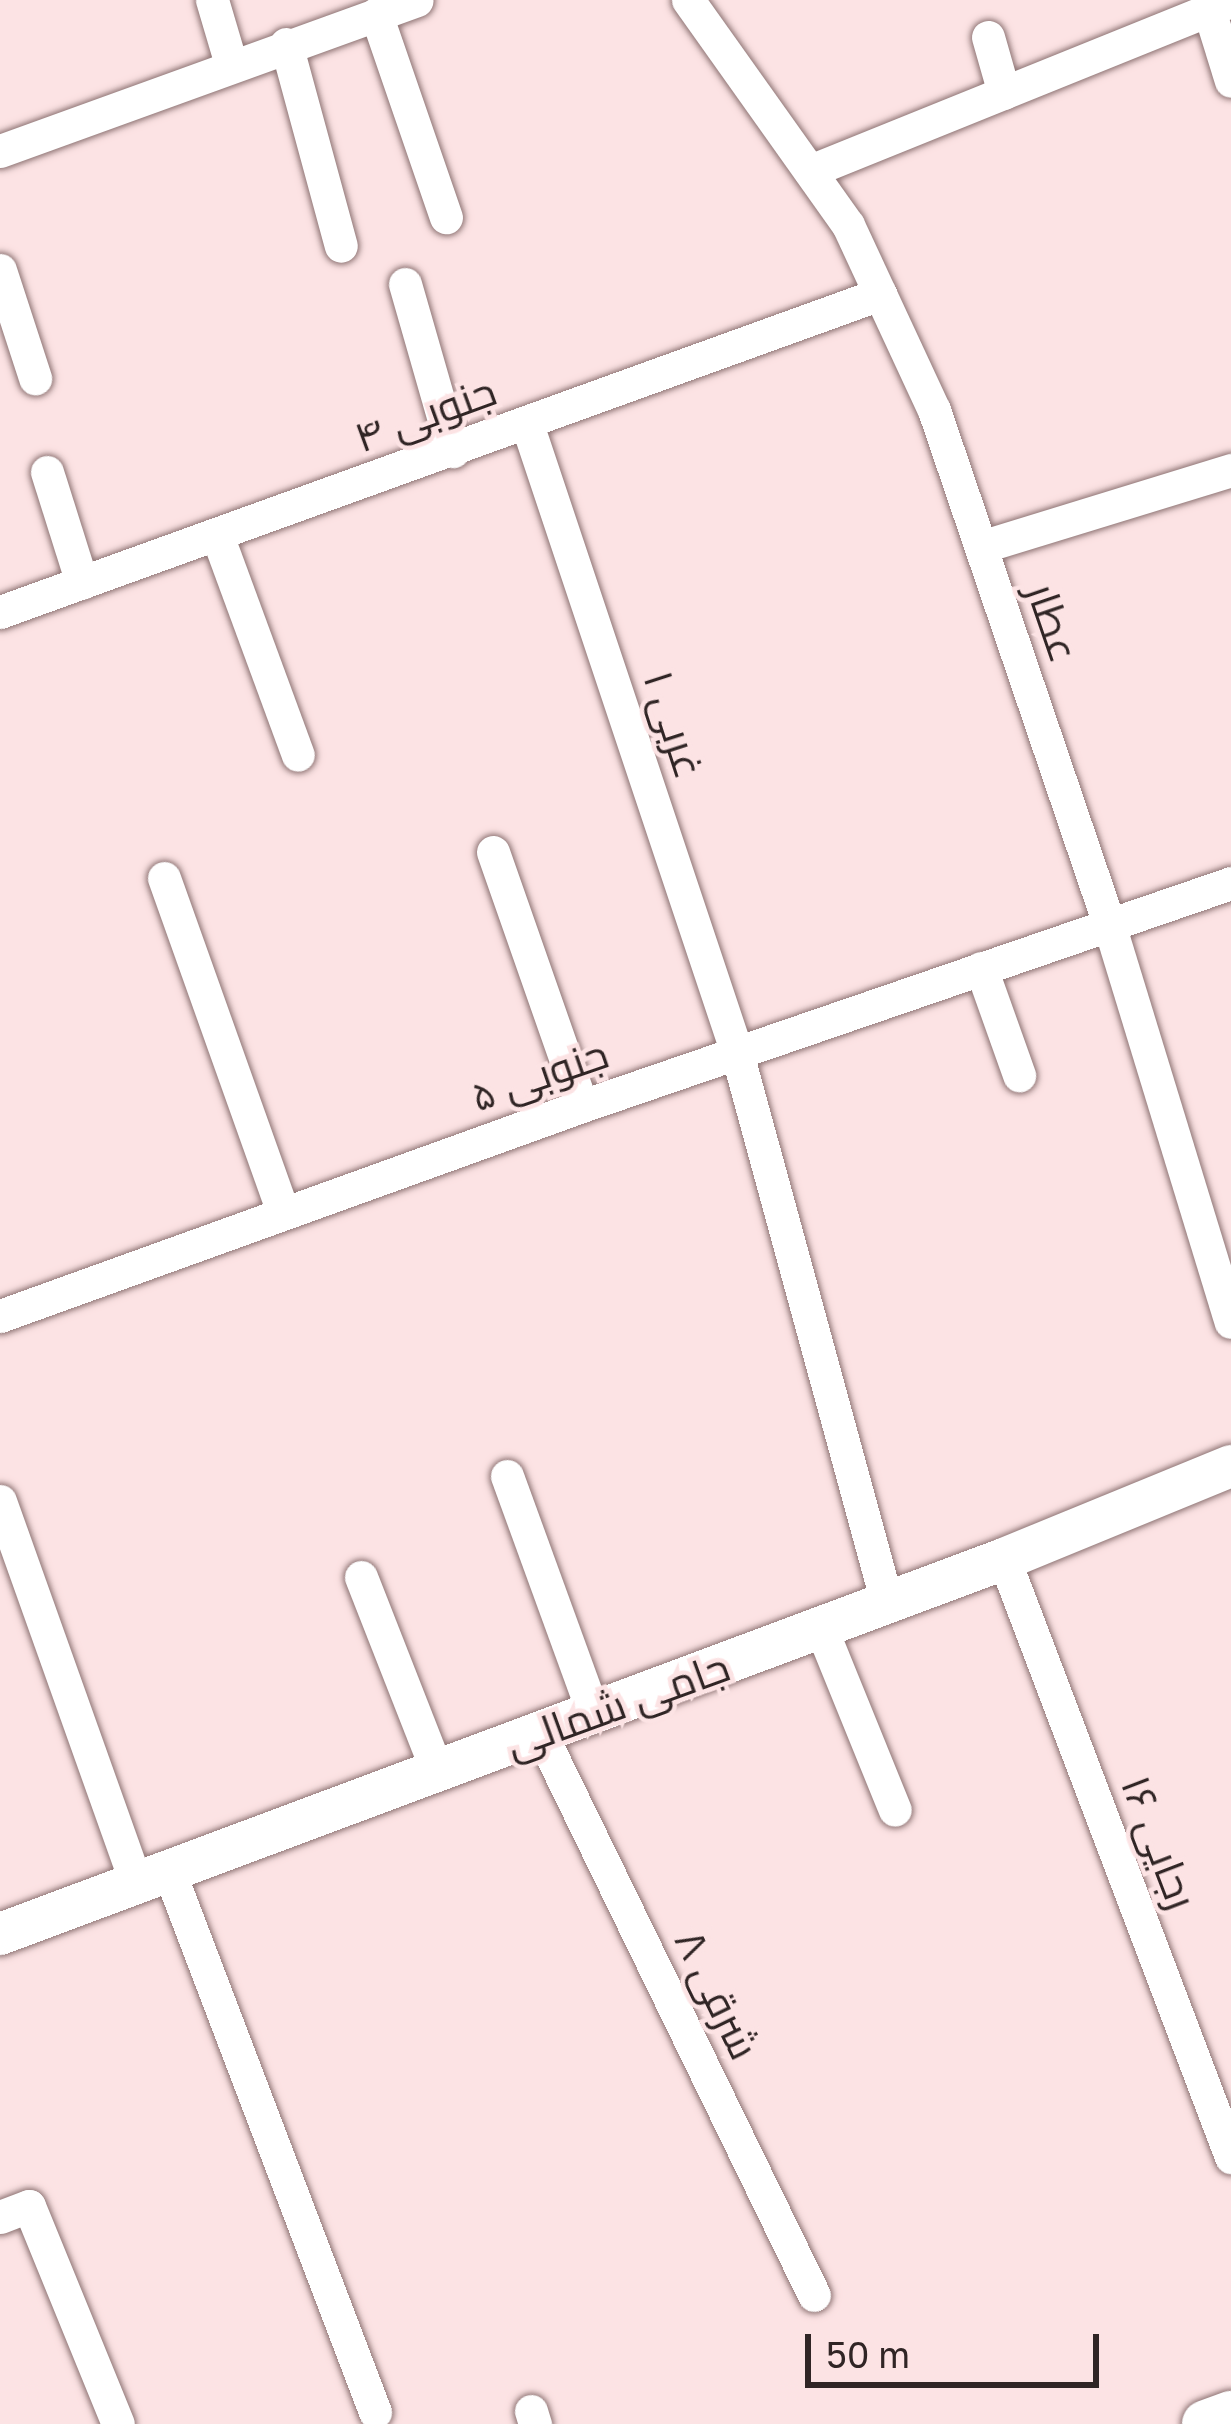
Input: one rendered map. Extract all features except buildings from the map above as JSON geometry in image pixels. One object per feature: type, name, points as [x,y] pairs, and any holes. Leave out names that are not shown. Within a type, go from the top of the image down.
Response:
[{"type":"main road","points":[[1206,2424],[1231,2415]]},
{"type":"street","points":[[212,0],[231,64]]},
{"type":"street","points":[[0,151],[417,0]]},
{"type":"street","name":"عطار","points":[[688,0],[848,225],[934,410],[1109,923],[1231,1322]]},
{"type":"street","points":[[810,172],[1220,6],[1231,81]]},
{"type":"street","points":[[376,14],[446,217]]},
{"type":"street","points":[[988,37],[1004,93]]},
{"type":"street","points":[[286,44],[341,245]]},
{"type":"street","points":[[0,270],[35,378]]},
{"type":"street","points":[[405,284],[453,452]]},
{"type":"street","name":"جنوبی ۴","points":[[0,612],[880,294]]},
{"type":"street","name":"غربی ۱","points":[[527,424],[737,1053],[887,1603]]},
{"type":"street","points":[[981,547],[1231,470]]},
{"type":"street","points":[[47,472],[82,583]]},
{"type":"street","points":[[217,535],[298,754]]},
{"type":"street","points":[[493,852],[582,1106]]},
{"type":"street","points":[[164,878],[283,1212]]},
{"type":"street","name":"جنوبی ۵","points":[[0,1316],[582,1106],[1231,883]]},
{"type":"street","points":[[981,968],[1019,1075]]},
{"type":"street","name":"جامی شمالی","points":[[0,1934],[1004,1559],[1231,1466]]},
{"type":"street","points":[[507,1476],[593,1712]]},
{"type":"street","points":[[0,1501],[375,2412]]},
{"type":"street","name":"رجایی ۱۶","points":[[1004,1559],[1231,2157]]},
{"type":"street","points":[[361,1577],[437,1771]]},
{"type":"street","points":[[821,1628],[895,1810]]},
{"type":"street","name":"شرقی ۸","points":[[540,1732],[814,2295]]},
{"type":"street","points":[[0,2217],[29,2206],[118,2424]]}]
